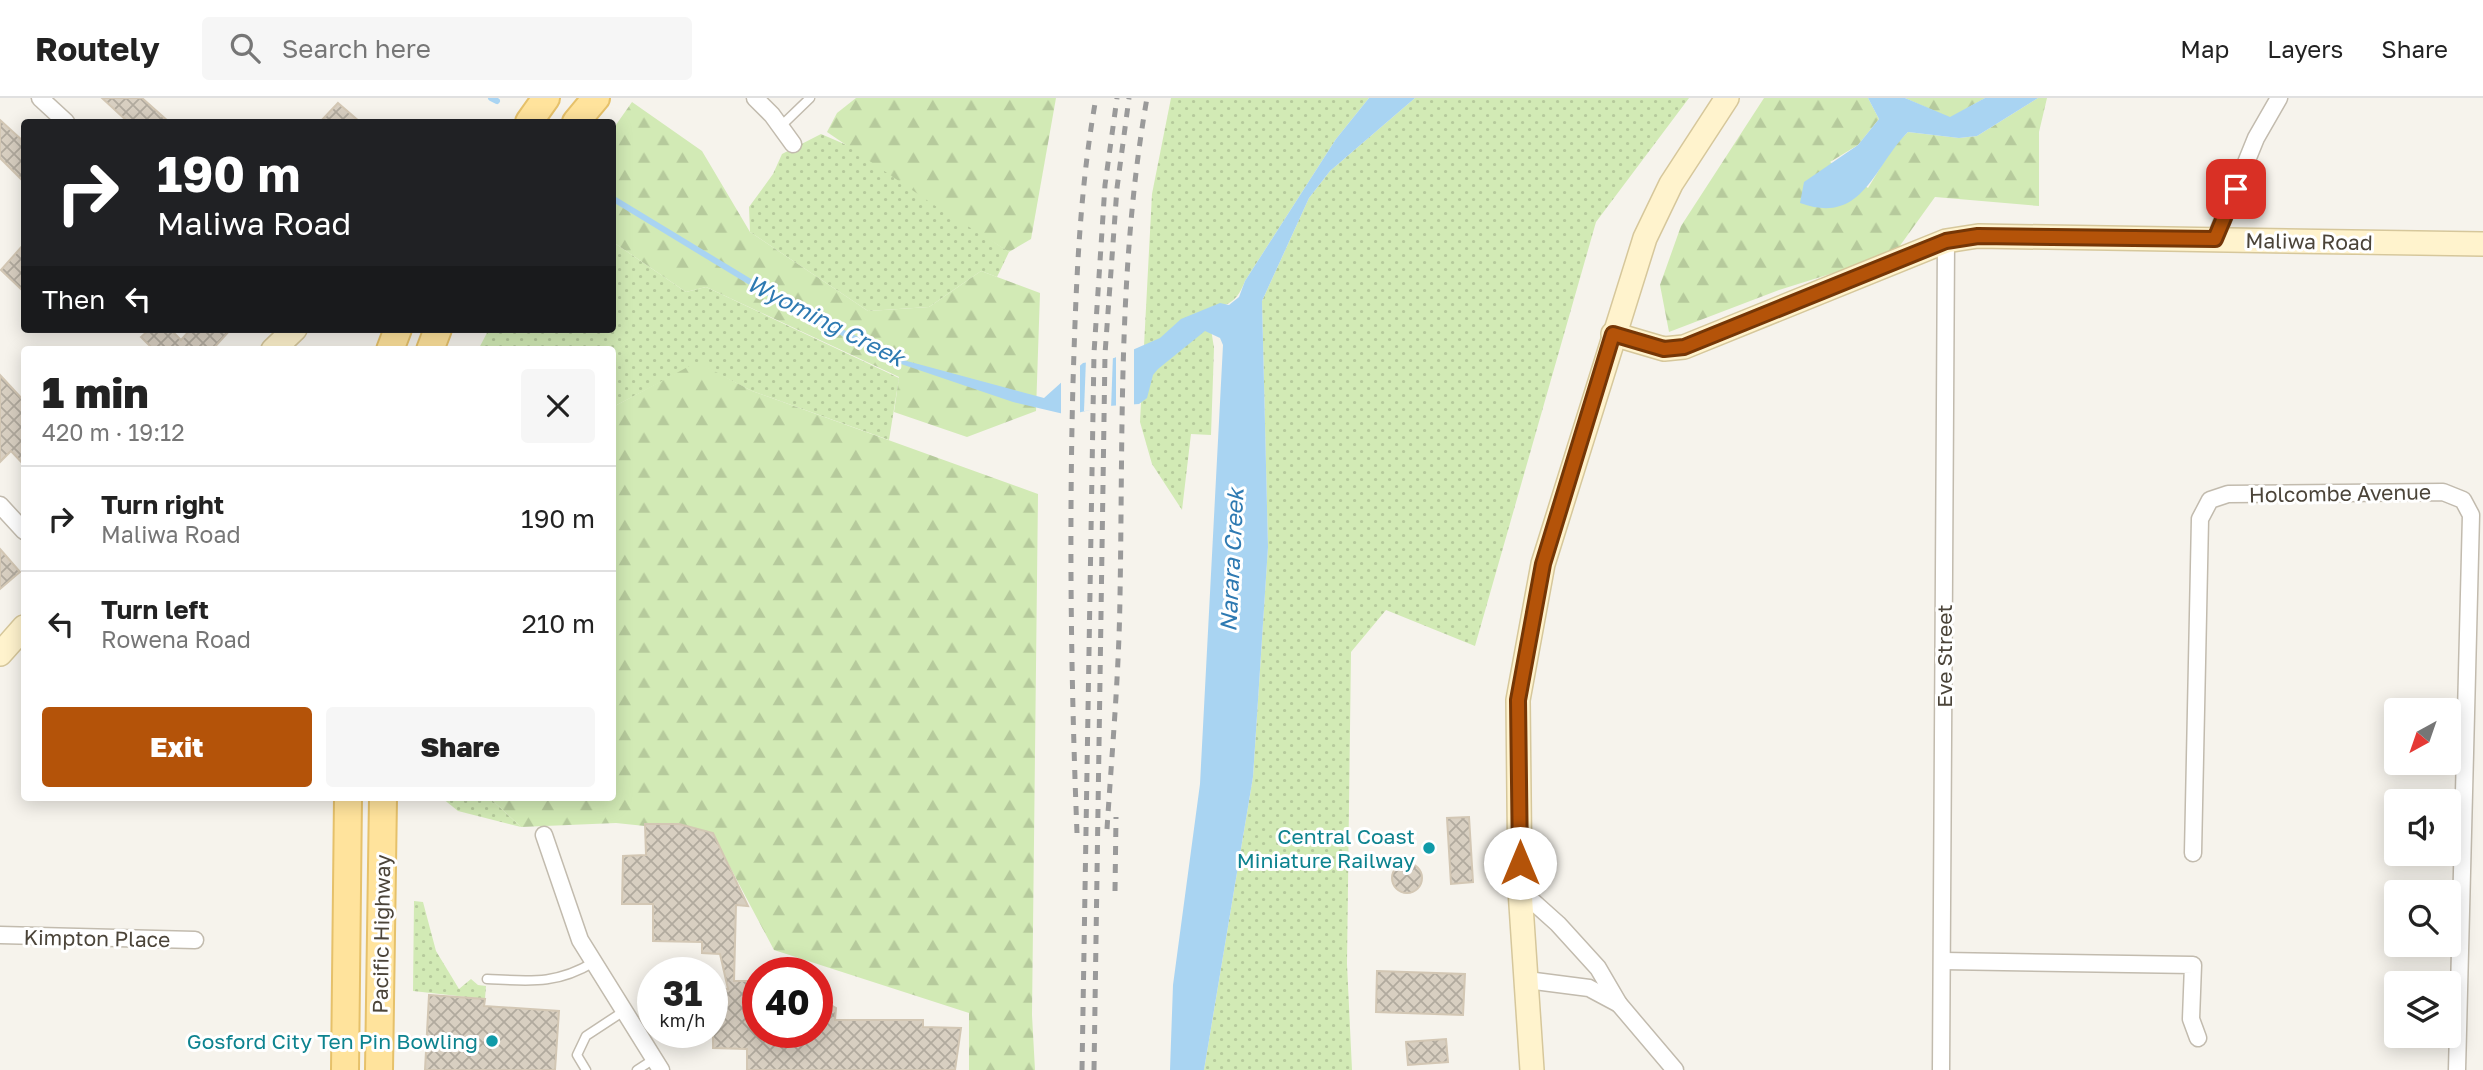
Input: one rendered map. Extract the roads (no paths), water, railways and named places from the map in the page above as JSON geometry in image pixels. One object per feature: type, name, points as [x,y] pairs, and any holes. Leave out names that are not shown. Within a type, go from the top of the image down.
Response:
[{"type":"main road","points":[[531,119],[546,98]]},
{"type":"main road","points":[[578,119],[596,98]]},
{"type":"main road","name":"Pacific Highway","points":[[345,1070],[348,801]]},
{"type":"main road","name":"Pacific Highway","points":[[379,1070],[383,801]]},
{"type":"street","points":[[40,98],[63,119]]},
{"type":"street","points":[[755,98],[781,125],[793,144]]},
{"type":"street","points":[[1532,1070],[1520,890],[1518,700],[1543,564],[1645,238],[1671,184],[1727,98]]},
{"type":"street","points":[[2215,239],[2256,138],[2279,98]]},
{"type":"street","name":"Maliwa Road","points":[[1613,334],[1664,349],[1684,347],[1946,241],[1978,236],[2483,244]]},
{"type":"street","name":"Eve Street","points":[[1941,1070],[1946,241]]},
{"type":"street","name":"Holcombe Avenue","points":[[2193,853],[2200,519],[2210,500],[2228,495],[2443,492],[2463,500],[2471,515],[2457,1070]]},
{"type":"street","points":[[0,505],[21,528]]},
{"type":"street","points":[[0,654],[21,630]]},
{"type":"street","points":[[544,835],[580,940],[657,1064]]},
{"type":"street","points":[[1520,890],[1558,924],[1598,968],[1619,1004],[1675,1070]]},
{"type":"street","name":"Kimpton Place","points":[[0,935],[195,940]]},
{"type":"street","points":[[1943,961],[2193,965],[2192,1019],[2198,1038]]},
{"type":"street","points":[[1527,980],[1589,988],[1619,1004]]},
{"type":"lane","points":[[781,125],[810,98]]},
{"type":"lane","points":[[487,979],[547,982],[576,973],[594,962]]},
{"type":"lane","points":[[586,1070],[577,1055],[580,1043],[624,1011]]},
{"type":"lane","points":[[637,1070],[657,1064]]},
{"type":"water","name":"Narara Creek","points":[[1369,98],[1415,98],[1330,171],[1309,198],[1262,301],[1268,547],[1253,777],[1204,1070],[1170,1070],[1173,985],[1200,784],[1223,345],[1220,338],[1205,331],[1158,369],[1153,375],[1147,398],[1139,404],[1108,406],[1068,415],[1013,402],[901,364],[892,357],[1044,398],[1083,363],[1114,358],[1160,338],[1181,319],[1220,303],[1229,305],[1239,297],[1245,281],[1336,139]]},
{"type":"water","points":[[1868,98],[1905,98],[1950,117],[1985,98],[2038,98],[1977,136],[1959,138],[1908,132],[1865,189],[1853,200],[1839,207],[1821,208],[1800,203],[1804,182],[1858,145],[1879,119]]},
{"type":"waterway","name":"Wyoming Creek","points":[[491,98],[497,101]]},
{"type":"waterway","name":"Wyoming Creek","points":[[616,200],[798,311],[897,359]]},
{"type":"railway","points":[[1077,833],[1071,608],[1073,383],[1082,204],[1096,98]]},
{"type":"railway","points":[[1082,1070],[1094,353],[1105,185],[1117,98]]},
{"type":"railway","points":[[1094,1070],[1105,354],[1117,188],[1129,98]]},
{"type":"railway","points":[[1107,829],[1117,683],[1127,284],[1131,222],[1147,98]]},
{"type":"railway","points":[[1115,891],[1116,817]]},
{"type":"place","name":"Central Coast Miniature Railway","points":[[1429,848]]},
{"type":"place","name":"Gosford City Ten Pin Bowling","points":[[492,1041]]}]
